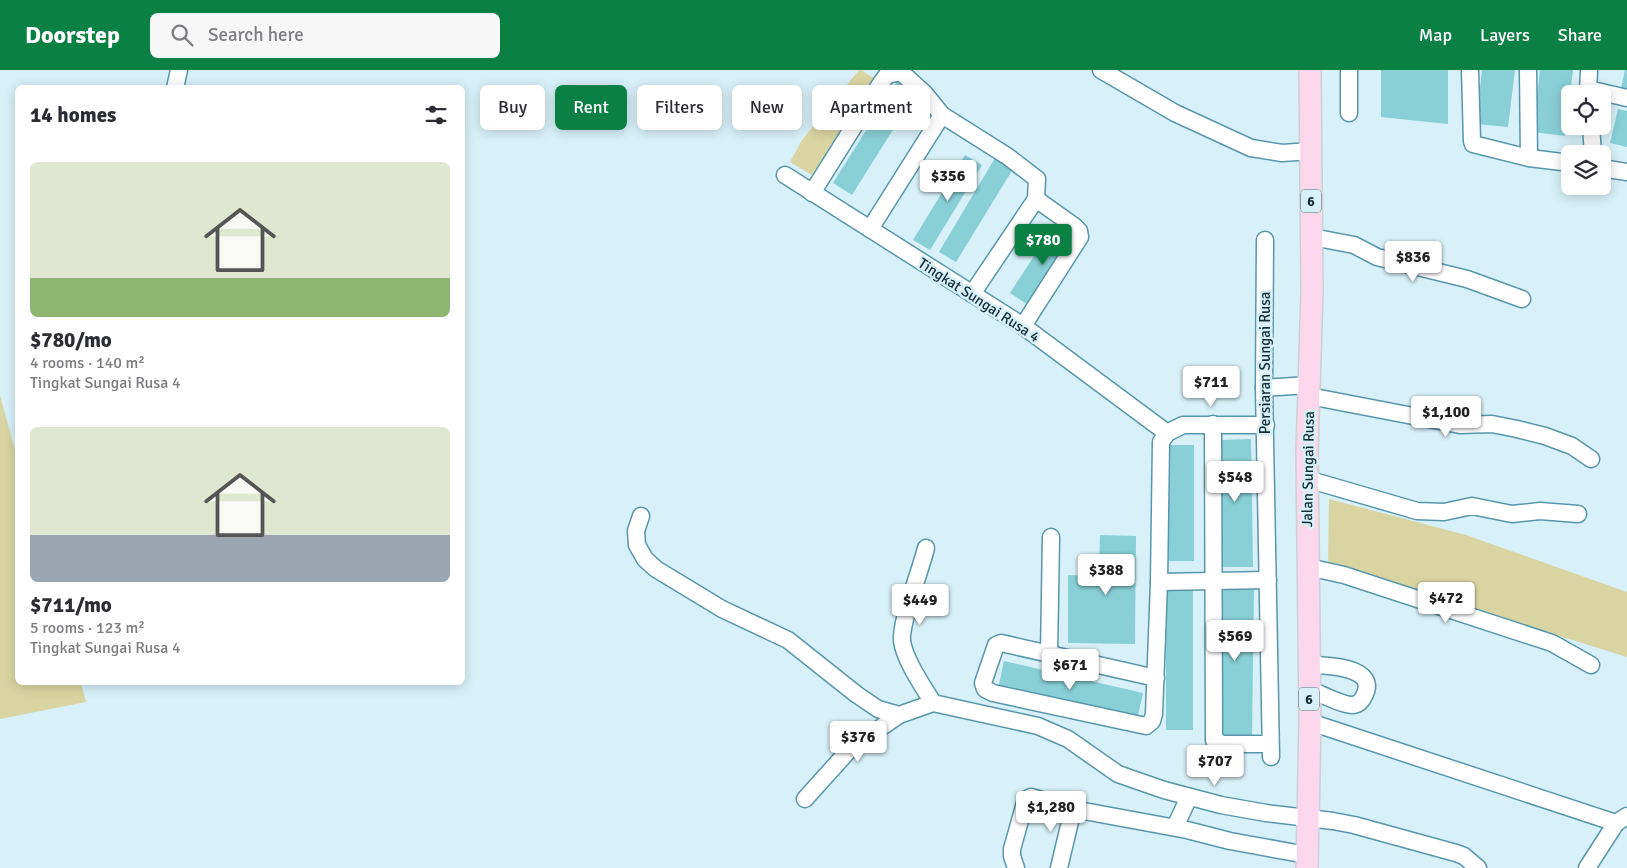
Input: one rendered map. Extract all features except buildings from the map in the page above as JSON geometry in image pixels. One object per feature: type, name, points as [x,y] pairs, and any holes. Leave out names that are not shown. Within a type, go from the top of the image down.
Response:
[{"type":"main road","name":"Jalan Sungai Rusa","points":[[1307,862],[1310,722],[1308,689],[1307,479],[1312,237],[1310,70]]},
{"type":"street","points":[[176,85],[178,70]]},
{"type":"street","points":[[1101,70],[1175,113],[1251,148],[1282,153],[1311,151]]},
{"type":"street","points":[[1348,113],[1349,70]]},
{"type":"street","points":[[1470,70],[1473,144],[1530,158],[1561,162]]},
{"type":"street","points":[[1528,70],[1530,158]]},
{"type":"street","points":[[1588,85],[1589,70]]},
{"type":"street","points":[[812,192],[887,75],[901,72],[925,94],[942,115],[1007,156],[1037,179],[1036,199],[972,294]]},
{"type":"street","points":[[1611,95],[1627,98]]},
{"type":"street","points":[[870,230],[942,115]]},
{"type":"street","points":[[1611,169],[1627,172]]},
{"type":"street","name":"Tingkat Sungai Rusa 4","points":[[785,175],[1023,326],[1167,433]]},
{"type":"street","points":[[1023,326],[1080,237],[1079,231],[1074,226],[1036,199]]},
{"type":"street","points":[[1312,237],[1354,245],[1377,257],[1467,279],[1522,299]]},
{"type":"street","name":"Persiaran Sungai Rusa","points":[[1214,581],[1214,740],[1222,744],[1271,750],[1264,388],[1265,240]]},
{"type":"street","points":[[1264,388],[1309,390],[1460,425],[1492,424],[1517,429],[1545,436],[1572,446],[1591,459]]},
{"type":"street","points":[[1213,424],[1214,581]]},
{"type":"street","points":[[1156,678],[1001,643],[996,645],[984,686],[988,692],[1146,726],[1152,721],[1156,678],[1162,442],[1167,433],[1183,425],[1266,426]]},
{"type":"street","points":[[1307,479],[1417,511],[1444,512],[1472,506],[1512,514],[1540,510],[1578,514]]},
{"type":"street","points":[[641,516],[636,531],[636,545],[645,559],[656,569],[716,606],[788,640],[878,709],[899,715]]},
{"type":"street","points":[[1049,654],[1052,537]]},
{"type":"street","points":[[926,548],[902,640],[906,653],[933,703]]},
{"type":"street","points":[[1308,566],[1344,574],[1552,643],[1591,665]]},
{"type":"street","points":[[1159,582],[1268,580]]},
{"type":"street","points":[[1308,665],[1333,666],[1355,672],[1362,676],[1367,685],[1359,704],[1352,705],[1344,704],[1308,689]]},
{"type":"street","points":[[805,799],[850,749],[899,715],[933,703],[1038,726],[1057,733],[1078,745],[1118,774],[1189,797],[1266,813],[1308,817],[1354,825],[1456,853],[1464,856],[1478,868]]},
{"type":"street","points":[[1310,722],[1624,818],[1587,868]]},
{"type":"street","points":[[1016,868],[1012,849],[1027,799],[1034,797],[1073,809],[1175,828],[1307,862]]},
{"type":"street","points":[[1175,828],[1189,797]]},
{"type":"street","points":[[1059,868],[1073,809]]},
{"type":"shaded area","points":[[859,70],[878,81],[875,85],[847,85]]},
{"type":"shaded area","points":[[812,128],[812,130],[846,130],[815,177],[790,162],[802,140]]},
{"type":"shaded area","points":[[0,395],[15,451],[15,685],[82,685],[86,702],[0,719]]},
{"type":"shaded area","points":[[1329,499],[1466,535],[1627,592],[1627,657],[1328,564]]}]
